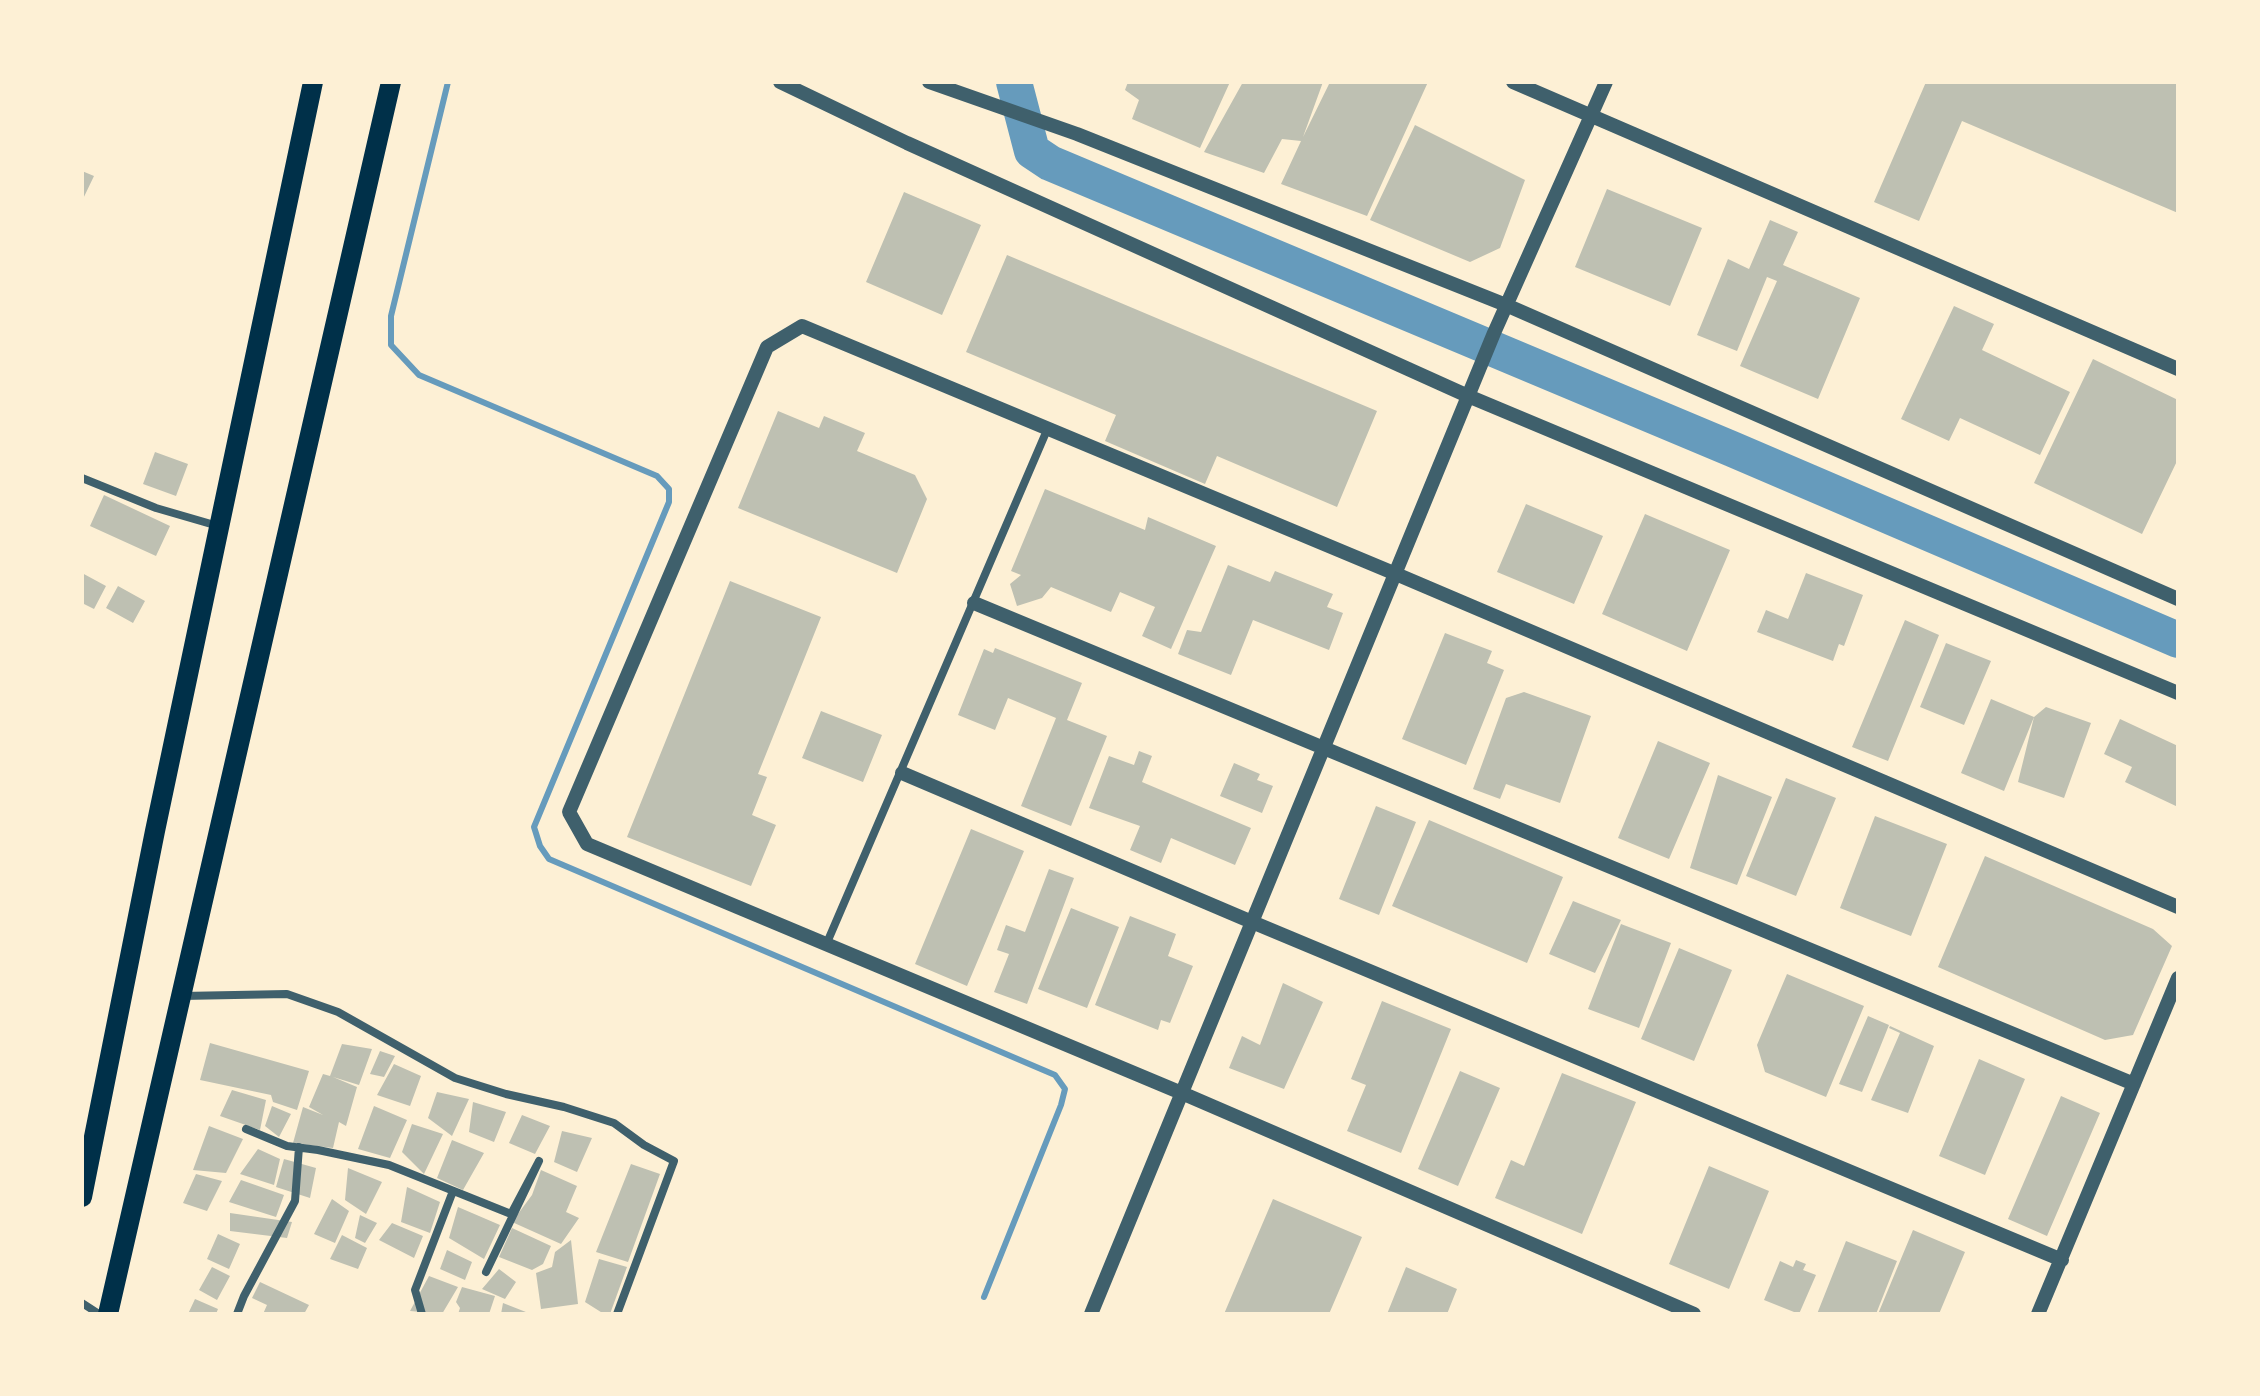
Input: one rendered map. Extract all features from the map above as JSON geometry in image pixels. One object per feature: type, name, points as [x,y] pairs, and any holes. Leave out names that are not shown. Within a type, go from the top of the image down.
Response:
[{"type":"highway","points":[[82,1197],[155,831],[313,82]]},
{"type":"highway","points":[[108,1314],[391,82]]},
{"type":"street","points":[[780,82],[907,143],[1468,396],[2178,693]]},
{"type":"street","points":[[929,82],[1077,134],[1506,305],[2178,599]]},
{"type":"street","points":[[1513,82],[2178,369]]},
{"type":"street","points":[[1091,1314],[1184,1094],[1494,333],[1606,82]]},
{"type":"street","points":[[1694,1314],[1184,1094],[587,844],[569,812],[767,347],[802,326],[1396,574],[2178,907]]},
{"type":"street","points":[[826,945],[1047,430]]},
{"type":"street","points":[[82,478],[156,508],[219,526]]},
{"type":"street","points":[[974,603],[2134,1084]]},
{"type":"street","points":[[902,773],[2062,1260]]},
{"type":"street","points":[[2038,1314],[2178,978]]},
{"type":"street","points":[[181,996],[287,994],[338,1012],[455,1078],[614,1123],[644,1145],[674,1161],[617,1314]]},
{"type":"street","points":[[246,1129],[287,1146],[389,1165],[511,1214],[539,1161],[486,1272]]},
{"type":"street","points":[[237,1314],[295,1201],[299,1147]]},
{"type":"street","points":[[422,1314],[415,1290],[453,1191]]},
{"type":"street","points":[[82,1303],[99,1314]]},
{"type":"building","points":[[1128,82],[1230,82],[1200,148],[1132,119],[1139,100],[1125,90]]},
{"type":"building","points":[[1243,82],[1323,82],[1303,137],[1330,82],[1428,82],[1367,216],[1281,184],[1301,141],[1282,139],[1264,173],[1204,152]]},
{"type":"building","points":[[1926,82],[2178,82],[2178,213],[1962,121],[1919,221],[1874,202]]},
{"type":"building","points":[[1415,125],[1525,180],[1500,248],[1470,262],[1370,220]]},
{"type":"building","points":[[82,171],[94,176],[82,201]]},
{"type":"building","points":[[1607,189],[1702,228],[1670,306],[1575,267]]},
{"type":"building","points":[[904,192],[981,225],[942,315],[866,282]]},
{"type":"building","points":[[1770,220],[1798,232],[1783,265],[1860,298],[1818,399],[1740,366],[1777,281],[1767,277],[1737,351],[1697,335],[1728,259],[1749,269]]},
{"type":"building","points":[[1007,255],[1377,411],[1337,507],[1217,456],[1205,484],[1105,441],[1116,415],[966,352]]},
{"type":"building","points":[[1954,306],[1994,324],[1982,350],[2070,392],[2040,455],[1960,418],[1949,441],[1901,419]]},
{"type":"building","points":[[2093,359],[2178,400],[2178,459],[2142,534],[2034,483]]},
{"type":"building","points":[[778,411],[819,428],[824,416],[865,433],[857,451],[915,475],[927,499],[897,573],[738,508]]},
{"type":"building","points":[[155,452],[188,464],[176,496],[143,484]]},
{"type":"building","points":[[1045,489],[1145,530],[1148,517],[1216,546],[1171,649],[1142,636],[1155,607],[1120,592],[1111,612],[1051,587],[1042,598],[1017,606],[1010,584],[1021,575],[1011,571]]},
{"type":"building","points":[[104,495],[170,526],[156,556],[90,526]]},
{"type":"building","points":[[1526,504],[1603,536],[1574,604],[1497,572]]},
{"type":"building","points":[[1645,514],[1730,550],[1687,651],[1602,614]]},
{"type":"building","points":[[1228,565],[1270,582],[1275,571],[1333,594],[1327,607],[1343,613],[1329,650],[1253,620],[1231,675],[1178,654],[1187,630],[1201,632]]},
{"type":"building","points":[[82,573],[106,586],[94,609],[82,603]]},
{"type":"building","points":[[1806,573],[1863,595],[1844,646],[1839,644],[1833,661],[1757,632],[1766,610],[1788,619]]},
{"type":"building","points":[[730,581],[821,617],[758,774],[767,777],[752,815],[776,825],[751,886],[627,837]]},
{"type":"building","points":[[118,586],[145,601],[133,623],[106,608]]},
{"type":"building","points":[[1905,620],[1939,635],[1888,761],[1852,747]]},
{"type":"building","points":[[1445,633],[1492,651],[1487,663],[1504,670],[1466,765],[1402,739]]},
{"type":"building","points":[[1946,643],[1991,661],[1964,725],[1920,707]]},
{"type":"building","points":[[995,648],[1082,683],[1067,720],[1107,736],[1071,826],[1021,806],[1056,718],[1008,698],[995,730],[958,715],[984,649],[993,653]]},
{"type":"building","points":[[1524,692],[1591,716],[1560,803],[1506,784],[1500,799],[1473,789],[1506,698]]},
{"type":"building","points":[[1991,699],[2034,717],[2004,791],[1961,773]]},
{"type":"building","points":[[2046,707],[2091,723],[2064,798],[2018,782],[2034,717]]},
{"type":"building","points":[[821,711],[882,735],[863,782],[802,758]]},
{"type":"building","points":[[2120,719],[2178,746],[2178,807],[2125,782],[2132,767],[2104,754]]},
{"type":"building","points":[[1658,741],[1710,763],[1669,859],[1618,838]]},
{"type":"building","points":[[1139,751],[1152,756],[1142,782],[1251,828],[1235,865],[1171,838],[1161,863],[1130,850],[1140,826],[1089,808],[1109,756],[1134,765]]},
{"type":"building","points":[[1234,763],[1260,774],[1257,780],[1273,786],[1262,813],[1220,796]]},
{"type":"building","points":[[1718,775],[1772,797],[1737,885],[1690,868]]},
{"type":"building","points":[[1786,778],[1836,798],[1796,896],[1746,876]]},
{"type":"building","points":[[1376,806],[1416,822],[1379,915],[1339,899]]},
{"type":"building","points":[[1875,816],[1947,844],[1911,936],[1840,908]]},
{"type":"building","points":[[1429,820],[1563,877],[1527,963],[1392,906]]},
{"type":"building","points":[[971,829],[1024,851],[967,986],[915,964]]},
{"type":"building","points":[[1985,856],[2153,929],[2172,946],[2133,1035],[2105,1040],[1938,967]]},
{"type":"building","points":[[1049,869],[1074,878],[1027,1004],[994,992],[1009,954],[997,950],[1006,925],[1025,932]]},
{"type":"building","points":[[1573,901],[1621,920],[1595,973],[1549,954]]},
{"type":"building","points":[[1071,908],[1119,927],[1087,1008],[1038,989]]},
{"type":"building","points":[[1130,916],[1176,934],[1168,956],[1193,966],[1170,1023],[1161,1020],[1158,1030],[1095,1005]]},
{"type":"building","points":[[1621,924],[1671,943],[1639,1028],[1588,1009]]},
{"type":"building","points":[[1679,948],[1732,970],[1694,1061],[1641,1039]]},
{"type":"building","points":[[1787,974],[1864,1006],[1826,1097],[1765,1072],[1757,1045]]},
{"type":"building","points":[[1283,983],[1323,1002],[1284,1089],[1229,1068],[1242,1036],[1260,1045]]},
{"type":"building","points":[[1382,1001],[1451,1029],[1401,1153],[1347,1131],[1366,1085],[1351,1079]]},
{"type":"building","points":[[1868,1016],[1889,1025],[1862,1092],[1839,1084]]},
{"type":"building","points":[[1890,1026],[1934,1046],[1908,1113],[1871,1100],[1900,1033]]},
{"type":"building","points":[[210,1043],[309,1071],[297,1110],[273,1102],[271,1095],[200,1080]]},
{"type":"building","points":[[342,1044],[372,1049],[359,1085],[333,1077],[357,1087],[346,1126],[339,1122],[333,1148],[293,1143],[303,1107],[323,1115],[309,1107],[323,1074],[330,1076]]},
{"type":"building","points":[[380,1051],[395,1056],[384,1077],[370,1074]]},
{"type":"building","points":[[1979,1059],[2025,1079],[1985,1175],[1939,1156]]},
{"type":"building","points":[[394,1064],[421,1076],[410,1106],[377,1095]]},
{"type":"building","points":[[1460,1071],[1500,1088],[1458,1186],[1418,1169]]},
{"type":"building","points":[[1562,1073],[1636,1102],[1582,1234],[1495,1198],[1511,1160],[1524,1166]]},
{"type":"building","points":[[232,1090],[266,1100],[260,1130],[220,1116]]},
{"type":"building","points":[[437,1092],[469,1099],[452,1136],[428,1118]]},
{"type":"building","points":[[2061,1096],[2100,1113],[2047,1236],[2008,1219]]},
{"type":"building","points":[[473,1102],[506,1112],[494,1142],[469,1132]]},
{"type":"building","points":[[272,1106],[291,1114],[279,1137],[265,1126]]},
{"type":"building","points":[[374,1106],[407,1120],[390,1158],[358,1149]]},
{"type":"building","points":[[522,1115],[550,1126],[535,1154],[509,1143]]},
{"type":"building","points":[[412,1124],[443,1134],[424,1174],[402,1152]]},
{"type":"building","points":[[209,1126],[243,1139],[226,1173],[193,1170]]},
{"type":"building","points":[[562,1131],[592,1138],[577,1172],[554,1162]]},
{"type":"building","points":[[452,1140],[484,1153],[463,1190],[437,1178]]},
{"type":"building","points":[[258,1149],[280,1159],[274,1185],[240,1174]]},
{"type":"building","points":[[284,1159],[316,1168],[310,1198],[276,1187]]},
{"type":"building","points":[[631,1164],[660,1174],[628,1262],[596,1252]]},
{"type":"building","points":[[1709,1166],[1769,1191],[1729,1289],[1669,1264]]},
{"type":"building","points":[[348,1168],[382,1182],[366,1214],[345,1200]]},
{"type":"building","points":[[541,1170],[577,1186],[566,1212],[579,1218],[561,1244],[512,1222],[532,1195]]},
{"type":"building","points":[[196,1174],[222,1181],[207,1211],[183,1203]]},
{"type":"building","points":[[241,1180],[284,1195],[276,1217],[229,1202]]},
{"type":"building","points":[[407,1187],[440,1202],[430,1233],[401,1222]]},
{"type":"building","points":[[332,1199],[349,1211],[335,1243],[314,1234]]},
{"type":"building","points":[[1273,1199],[1362,1237],[1329,1314],[1224,1314]]},
{"type":"building","points":[[458,1207],[500,1225],[484,1259],[449,1238]]},
{"type":"building","points":[[230,1213],[292,1222],[287,1238],[230,1231]]},
{"type":"building","points":[[360,1215],[377,1223],[365,1243],[355,1238]]},
{"type":"building","points":[[392,1223],[423,1236],[414,1258],[379,1240]]},
{"type":"building","points":[[512,1228],[551,1246],[543,1264],[532,1270],[499,1257]]},
{"type":"building","points":[[1913,1230],[1965,1252],[1939,1314],[1878,1314]]},
{"type":"building","points":[[218,1234],[240,1244],[229,1269],[207,1259]]},
{"type":"building","points":[[342,1235],[367,1248],[358,1269],[330,1259]]},
{"type":"building","points":[[571,1240],[578,1304],[541,1309],[536,1273],[552,1267],[555,1252]]},
{"type":"building","points":[[1846,1241],[1897,1261],[1876,1314],[1817,1314]]},
{"type":"building","points":[[447,1250],[472,1262],[465,1280],[440,1269]]},
{"type":"building","points":[[599,1259],[627,1267],[610,1314],[604,1314],[585,1302]]},
{"type":"building","points":[[1796,1260],[1806,1264],[1803,1270],[1816,1275],[1799,1314],[1764,1300],[1780,1261],[1793,1267]]},
{"type":"building","points":[[212,1267],[230,1276],[217,1300],[199,1290]]},
{"type":"building","points":[[1406,1267],[1457,1289],[1447,1314],[1387,1314]]},
{"type":"building","points":[[499,1269],[516,1282],[505,1299],[482,1289]]},
{"type":"building","points":[[429,1276],[458,1287],[442,1314],[410,1311]]},
{"type":"building","points":[[260,1282],[309,1305],[304,1314],[263,1314],[267,1305],[252,1298]]},
{"type":"building","points":[[462,1287],[495,1296],[489,1314],[458,1314],[460,1308],[456,1302]]},
{"type":"building","points":[[195,1299],[218,1309],[216,1314],[188,1314]]},
{"type":"building","points":[[503,1303],[531,1314],[501,1314]]},
{"type":"waterway","points":[[448,82],[391,316],[391,345],[419,375],[657,476],[669,489],[669,502],[534,827],[540,846],[549,859],[1055,1075],[1065,1089],[1061,1105],[984,1297]]},
{"type":"waterway","points":[[1014,82],[1032,151],[1050,163],[2178,640]]}]
